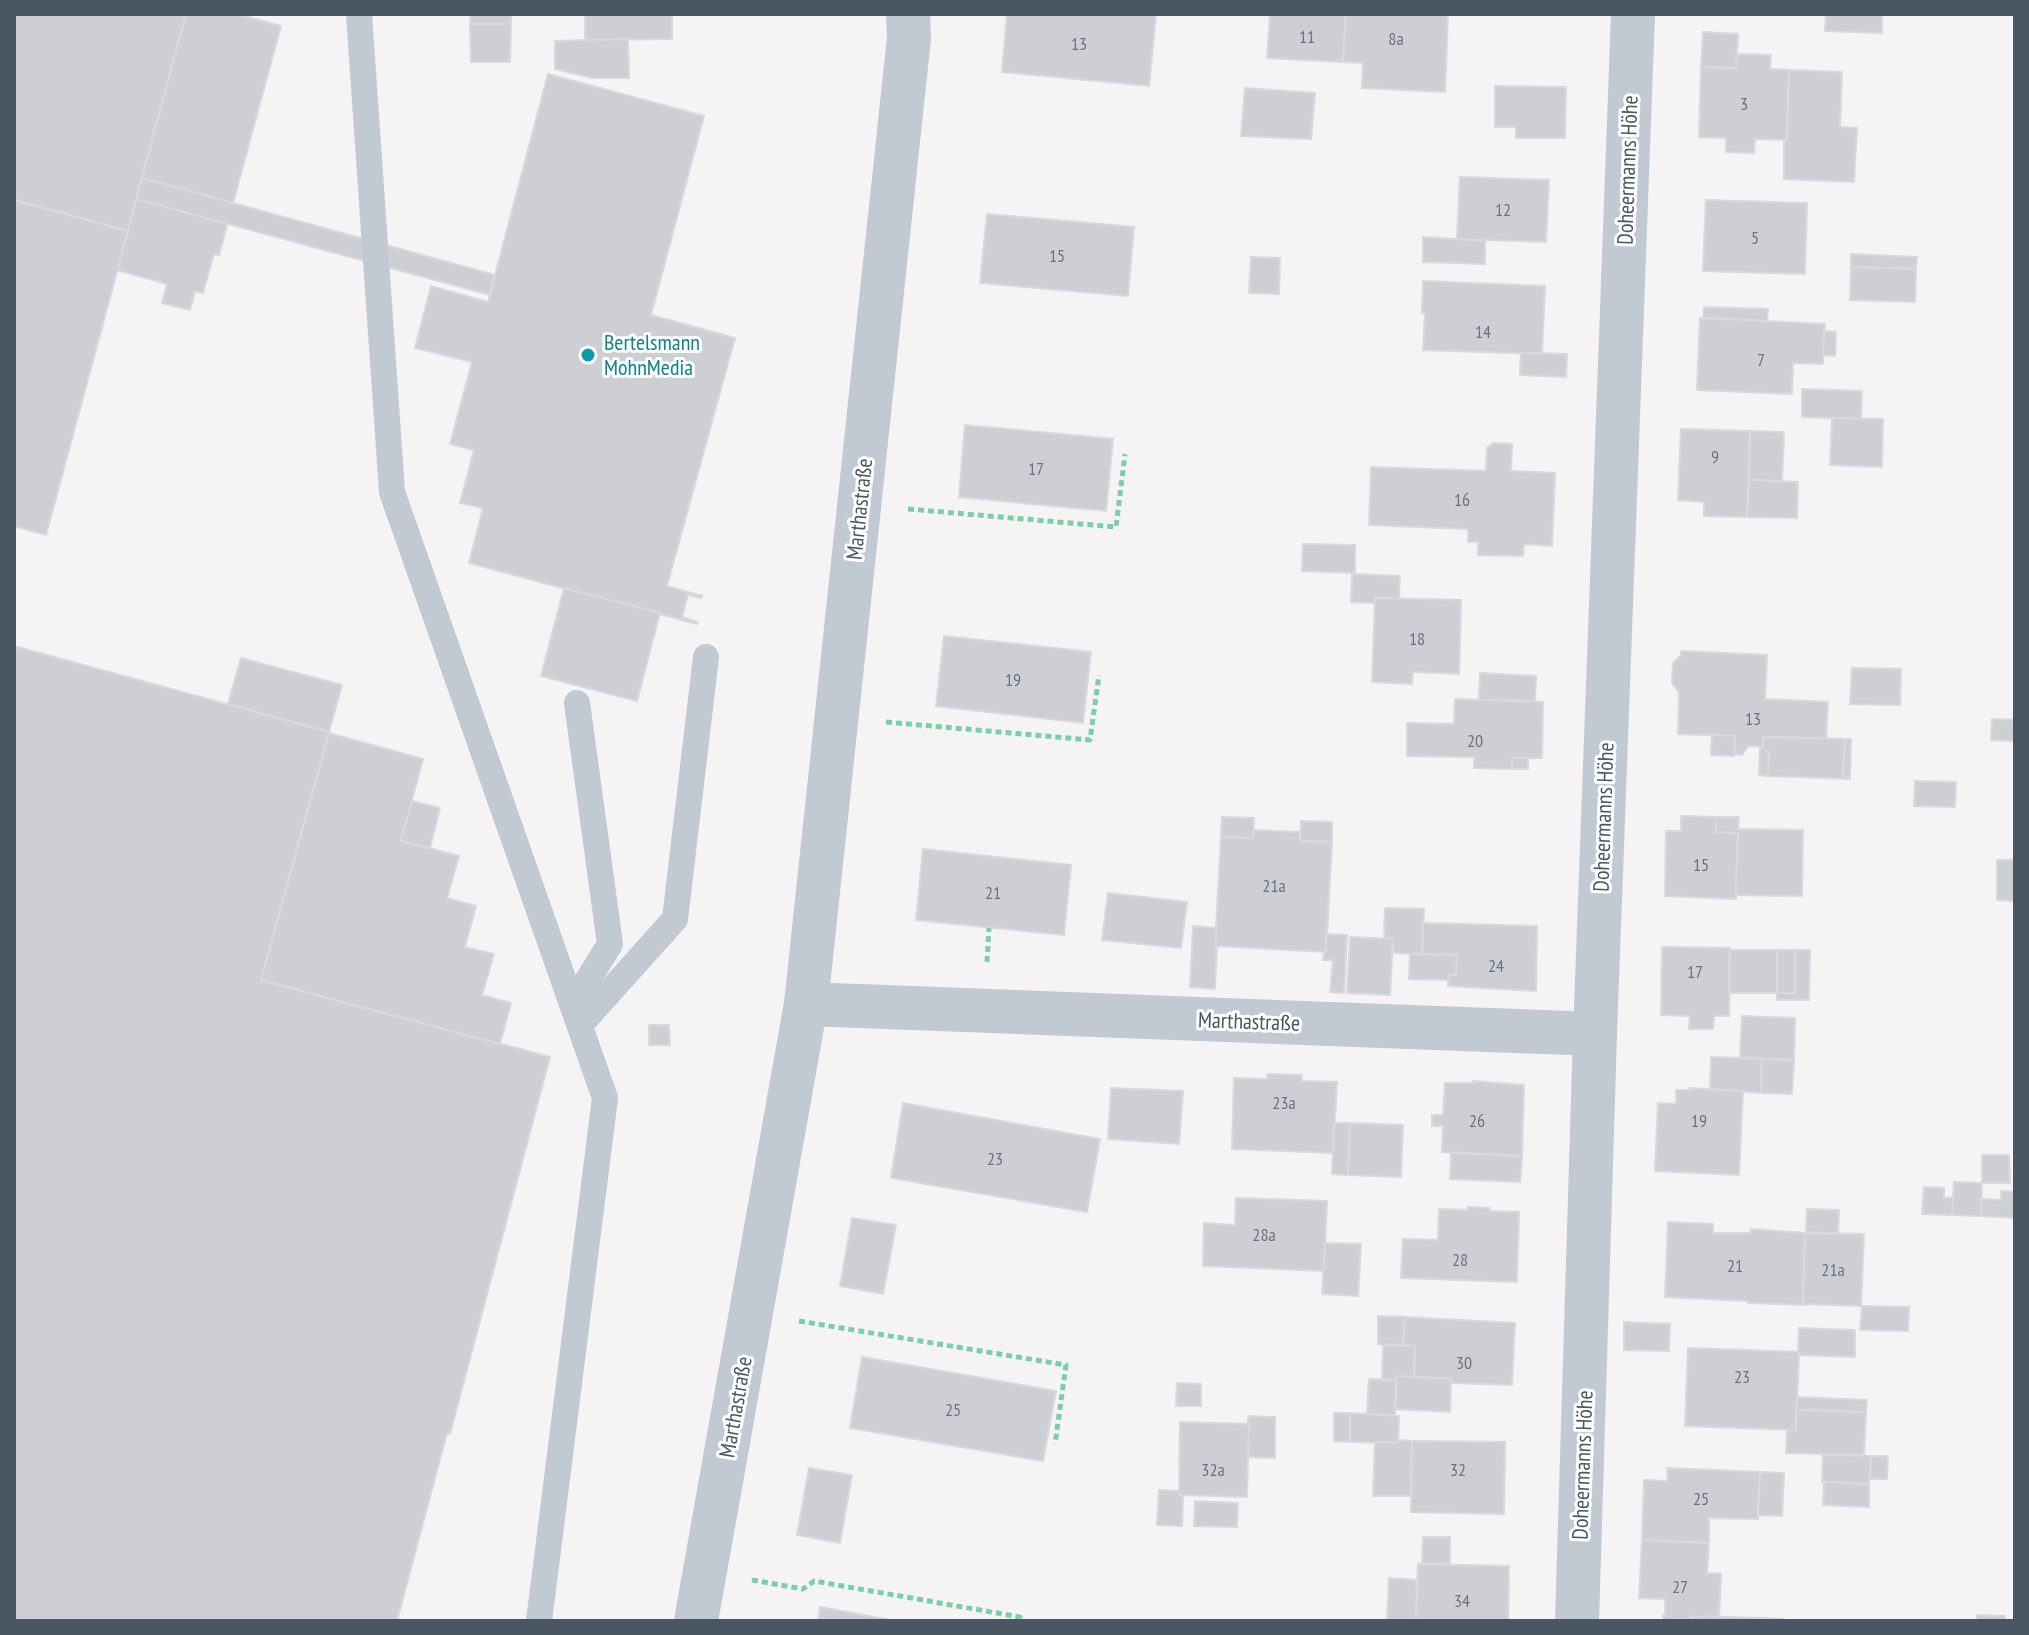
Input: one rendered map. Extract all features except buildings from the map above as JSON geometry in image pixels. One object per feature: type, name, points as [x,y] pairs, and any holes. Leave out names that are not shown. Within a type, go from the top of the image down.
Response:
[{"type":"street","name":"Marthastraße","points":[[696,1621],[806,1004],[909,38],[908,14]]},
{"type":"street","name":"Doheermanns Höhe","points":[[1577,1621],[1595,1034],[1633,14]]},
{"type":"street","name":"Marthastraße","points":[[806,1004],[1595,1034]]},
{"type":"lane","points":[[359,14],[392,492],[605,1098],[539,1621]]},
{"type":"lane","points":[[576,1014],[675,919],[706,657]]},
{"type":"lane","points":[[576,1014],[610,944],[577,703]]},
{"type":"path","points":[[860,504],[1116,527],[1125,454]]},
{"type":"path","points":[[837,718],[1090,740],[1099,675]]},
{"type":"path","points":[[752,1313],[1066,1365],[1055,1444]]},
{"type":"path","points":[[705,1572],[803,1589],[814,1581],[1020,1617],[1020,1621]]},
{"type":"place","name":"Bertelsmann MohnMedia","points":[[588,355]]}]
